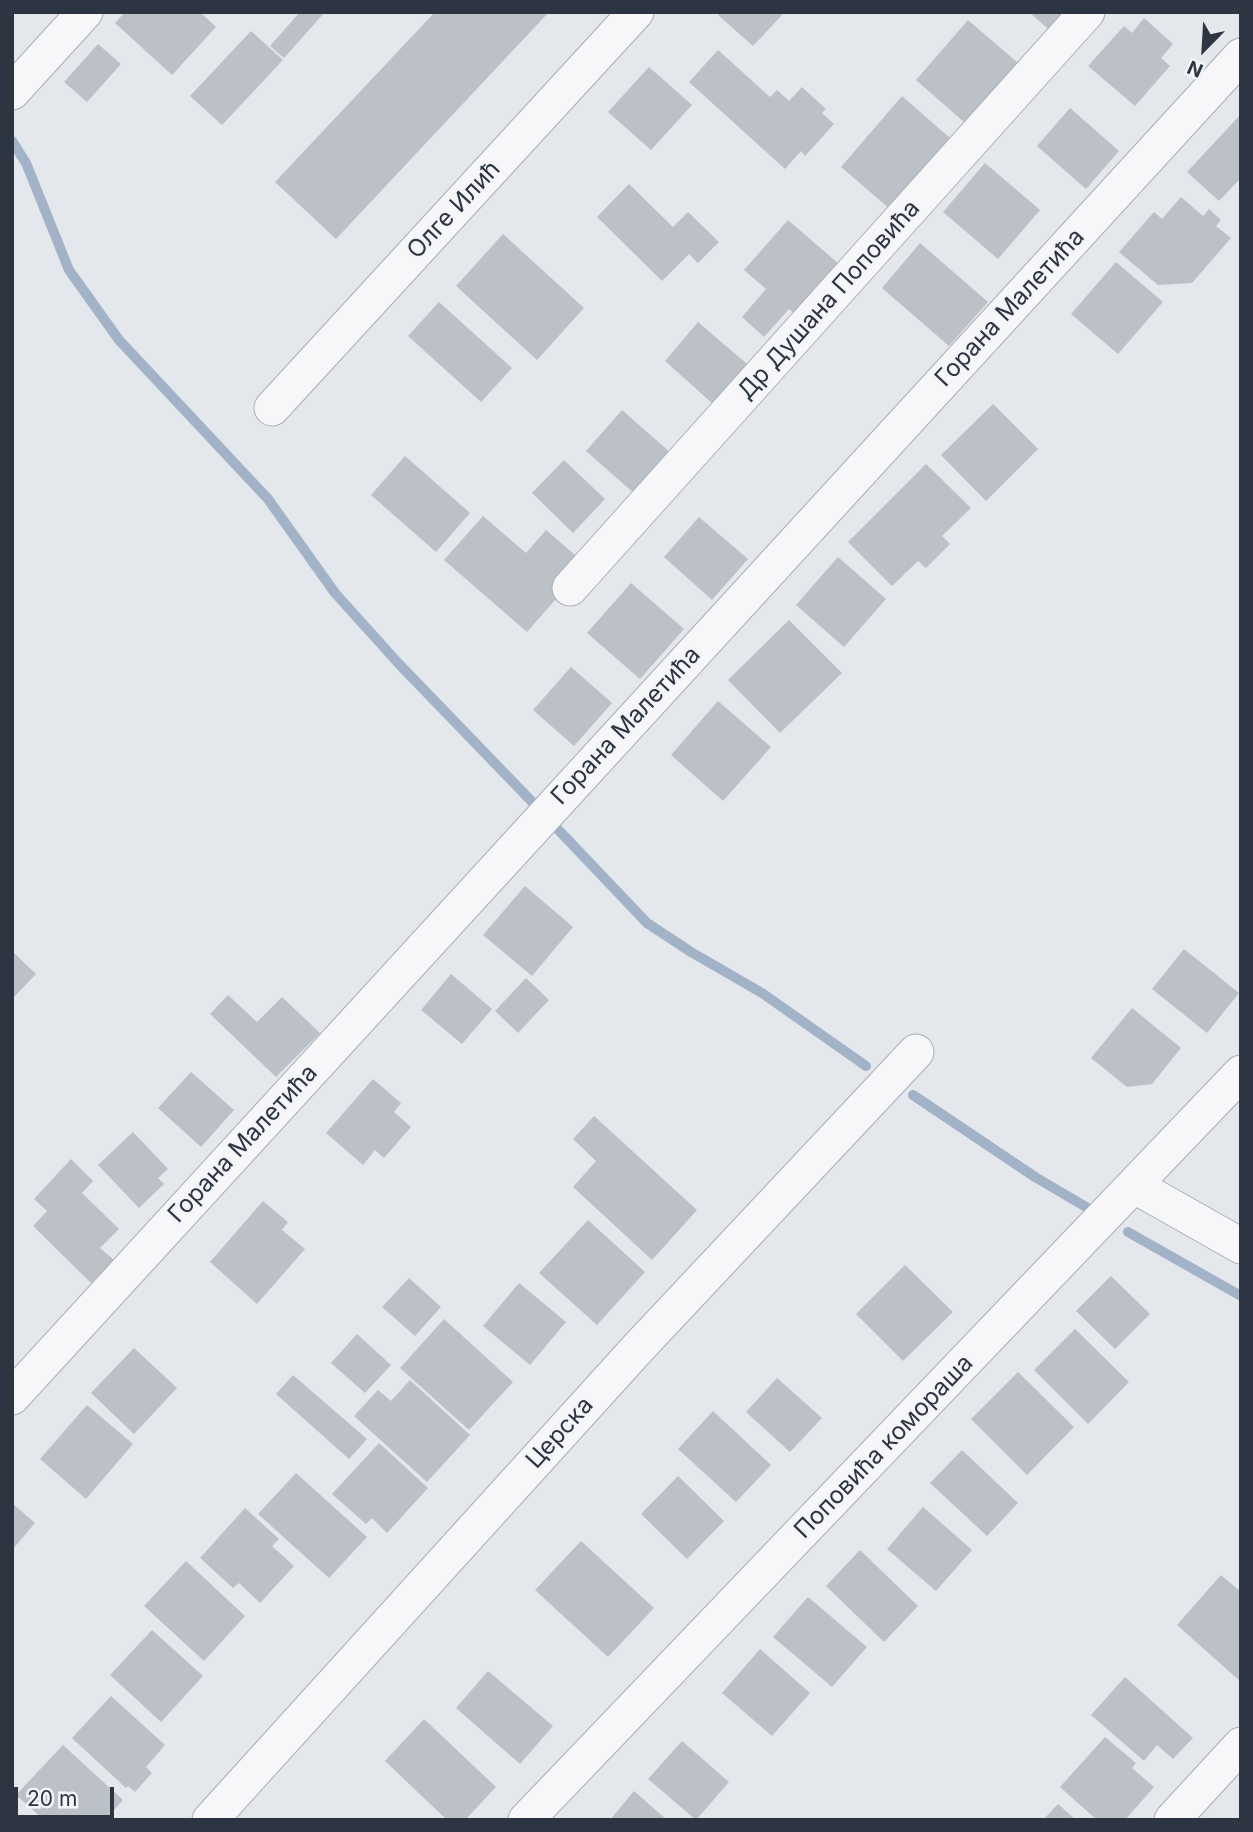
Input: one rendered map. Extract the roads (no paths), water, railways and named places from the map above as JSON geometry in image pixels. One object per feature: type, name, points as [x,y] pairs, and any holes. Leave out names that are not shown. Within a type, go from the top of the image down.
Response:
[{"type":"street","points":[[12,92],[85,12]]},
{"type":"street","name":"Олге Илић","points":[[272,408],[636,12]]},
{"type":"street","name":"Др Душана Поповића","points":[[570,587],[1087,12]]},
{"type":"street","name":"Горана Малетића","points":[[12,1397],[1241,56]]},
{"type":"street","name":"Церска","points":[[210,1820],[639,1347],[916,1052]]},
{"type":"street","name":"Поповића комораша","points":[[526,1820],[1241,1073]]},
{"type":"street","points":[[1135,1186],[1241,1246]]},
{"type":"street","points":[[1172,1820],[1241,1745]]},
{"type":"waterway","points":[[12,141],[26,163],[69,270],[119,340],[268,499],[335,593],[399,664],[540,810]]},
{"type":"waterway","points":[[550,821],[647,923],[762,993],[866,1066]]},
{"type":"waterway","points":[[913,1095],[1035,1177],[1098,1214]]},
{"type":"waterway","points":[[1128,1232],[1241,1296]]}]
